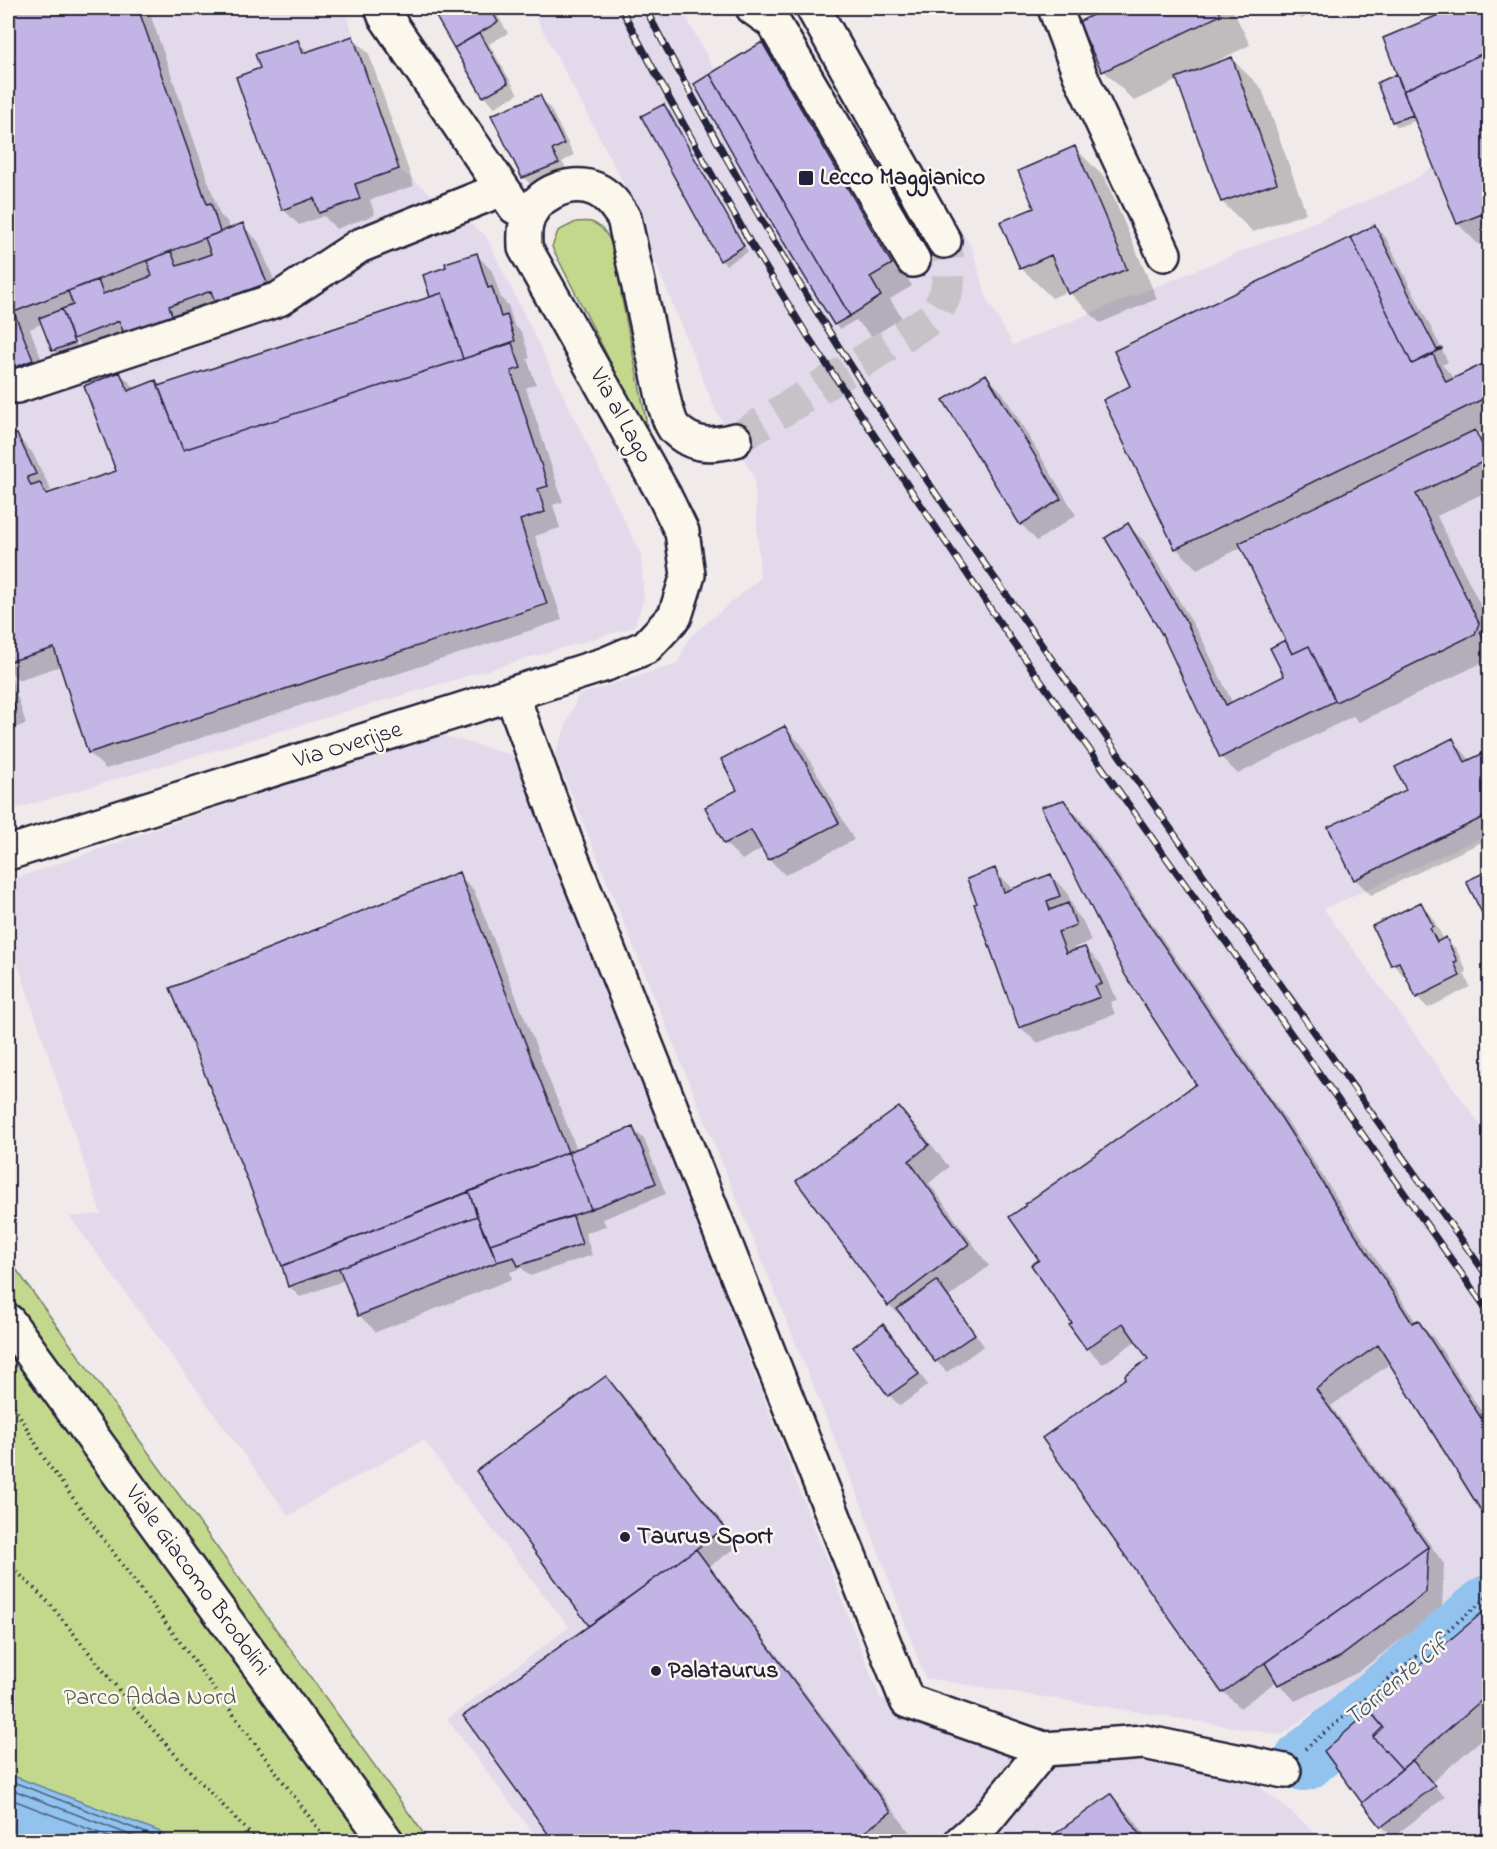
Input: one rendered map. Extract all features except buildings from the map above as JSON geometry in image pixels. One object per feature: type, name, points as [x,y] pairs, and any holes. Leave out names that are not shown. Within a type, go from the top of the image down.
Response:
[{"type":"street","points":[[382,8],[385,16],[526,224]]},
{"type":"street","points":[[753,8],[773,22],[913,260]]},
{"type":"street","points":[[813,8],[944,241]]},
{"type":"street","points":[[1055,8],[1080,75],[1164,254]]},
{"type":"street","name":"Via al Lago","points":[[675,616],[688,575],[682,532],[664,495],[525,248],[526,224],[536,204],[552,191],[573,186],[594,189],[612,201],[624,218],[665,406],[674,428],[692,441],[715,446],[735,440]]},
{"type":"street","points":[[17,386],[279,298],[359,246],[502,189]]},
{"type":"street","name":"Via Overijse","points":[[8,853],[606,664],[646,647],[675,616]]},
{"type":"street","points":[[512,695],[570,854],[907,1701],[1044,1749],[1144,1742],[1284,1771]]},
{"type":"street","name":"Viale Giacomo Brodolini","points":[[8,1321],[387,1842]]},
{"type":"street","points":[[961,1842],[986,1820],[1044,1749]]},
{"type":"path","points":[[8,1396],[47,1462],[328,1842]]},
{"type":"path","points":[[8,1563],[50,1604],[131,1705],[258,1842]]},
{"type":"path","points":[[1284,1771],[1297,1756],[1490,1595]]},
{"type":"shaded area","points":[[8,8],[344,8],[399,169],[486,236],[641,555],[644,599],[634,627],[8,811]]},
{"type":"shaded area","points":[[531,8],[681,8],[715,71],[762,42],[896,271],[961,231],[972,248],[987,299],[1013,345],[1409,183],[1433,167],[1385,37],[1448,11],[1447,8],[1489,8],[1489,834],[1324,909],[1489,1137],[1489,1576],[1367,1672],[1282,1735],[925,1678],[858,1496],[555,754],[578,695],[677,664],[689,638],[760,578],[754,476],[715,409],[623,182]]},
{"type":"shaded area","points":[[431,732],[515,756],[880,1698],[1249,1778],[1313,1830],[1315,1841],[539,1841],[447,1719],[569,1627],[424,1440],[289,1516],[70,1217],[101,1214],[8,934],[8,881]]},
{"type":"shaded area","points":[[1489,1606],[1489,1841],[1387,1841],[1381,1827],[1324,1751]]},
{"type":"green space","points":[[576,222],[591,222],[599,226],[611,242],[619,264],[626,294],[621,294],[647,425],[643,426],[552,247],[558,231]]},
{"type":"green space","name":"Parco Adda Nord","points":[[8,1258],[429,1841],[8,1841]]},
{"type":"water","points":[[8,1774],[158,1831],[171,1841],[8,1841]]},
{"type":"waterway","name":"Torrente Cif","points":[[1304,1761],[1490,1604]]},
{"type":"tunnel","points":[[735,440],[932,318],[947,290],[949,272],[944,241]]},
{"type":"railway","points":[[621,8],[750,242],[809,338],[1006,632],[1490,1314]]},
{"type":"railway","points":[[645,8],[755,210],[827,328],[891,426],[1023,619],[1490,1280]]},
{"type":"place","name":"Lecco Maggianico","points":[[806,178]]},
{"type":"place","name":"Taurus Sport","points":[[625,1537]]},
{"type":"place","name":"Palataurus","points":[[656,1671]]}]
